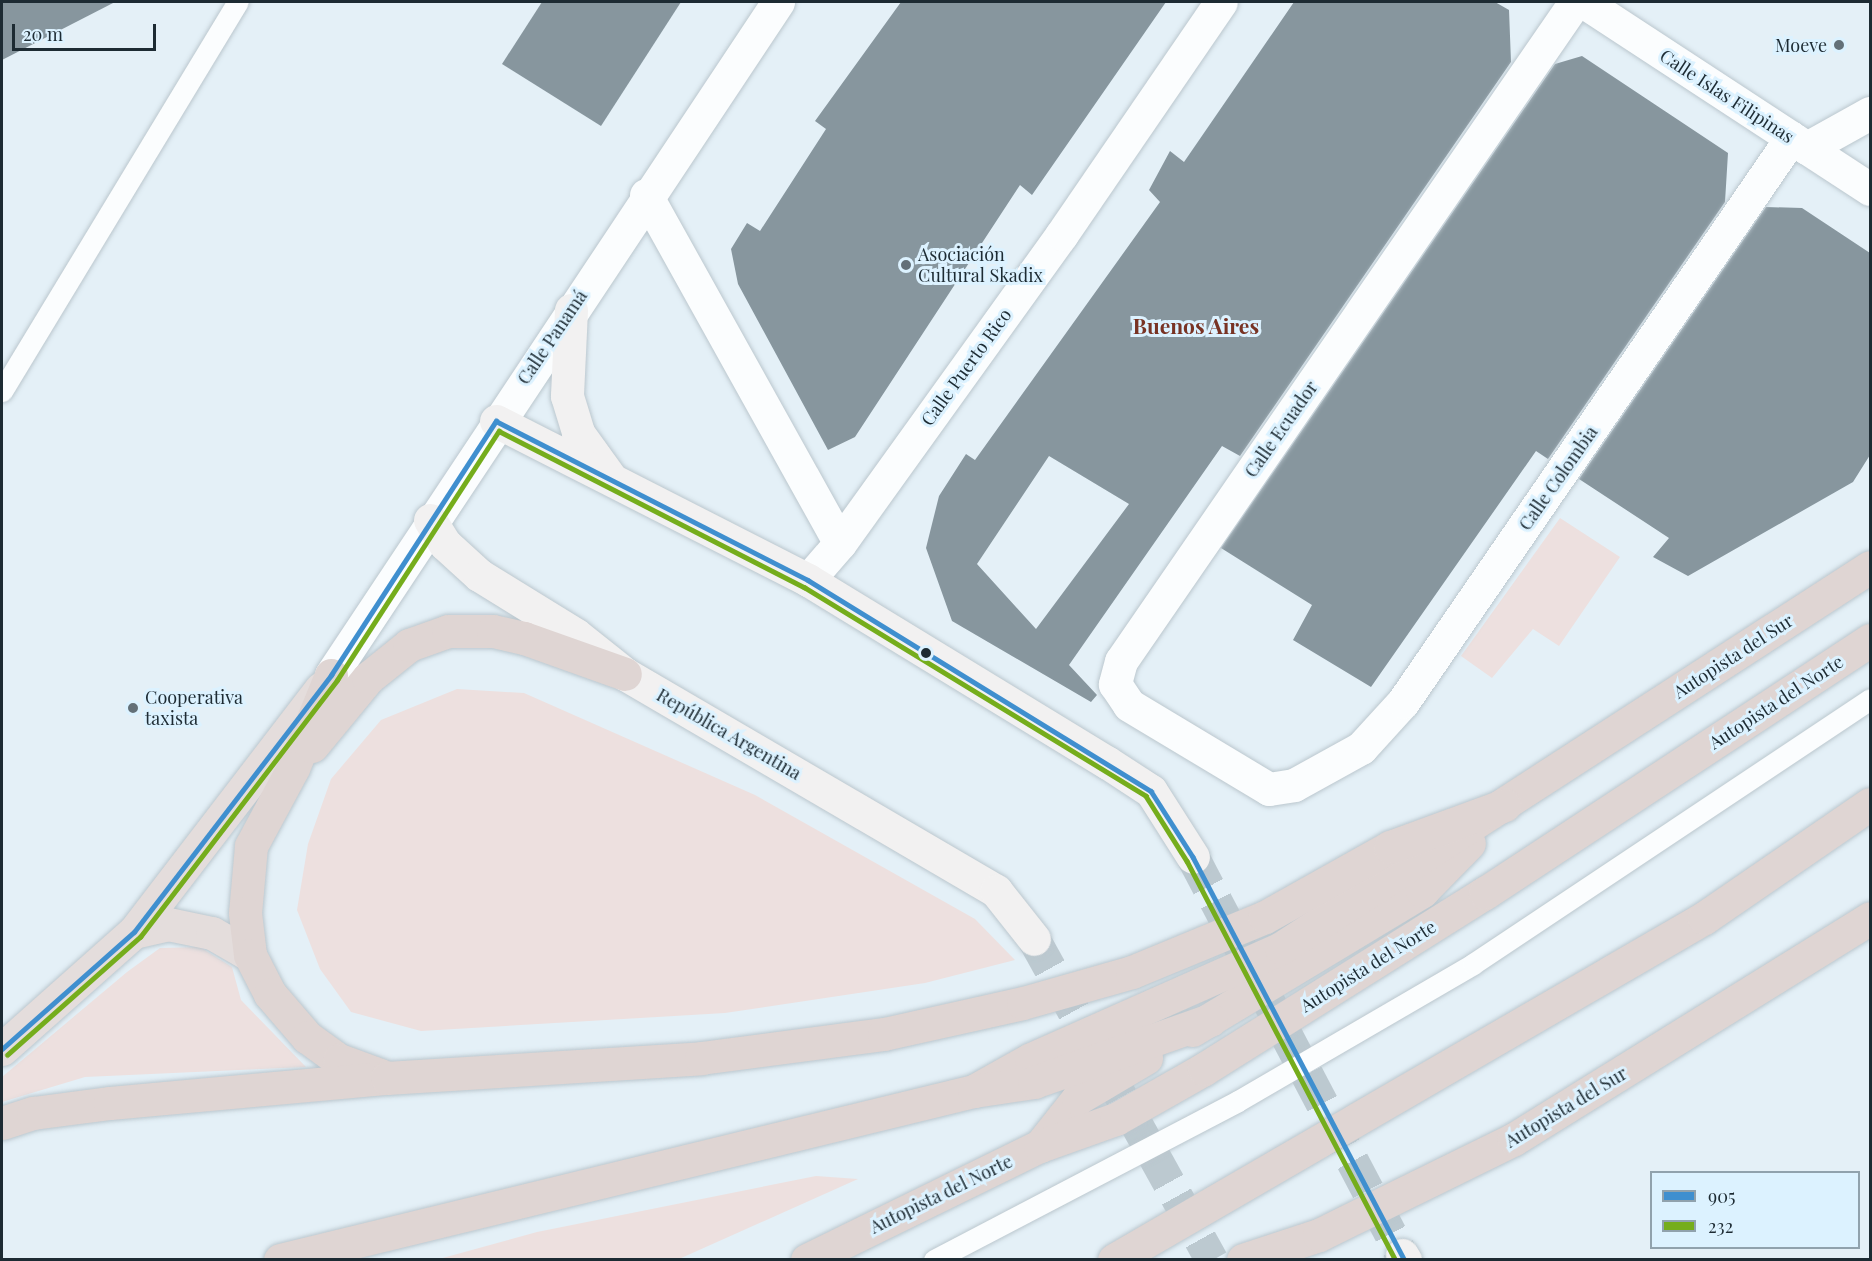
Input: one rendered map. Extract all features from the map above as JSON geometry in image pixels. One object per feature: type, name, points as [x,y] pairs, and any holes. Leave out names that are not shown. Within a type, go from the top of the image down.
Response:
[{"type":"highway","name":"Autopista del Sur","points":[[1505,805],[1870,567]]},
{"type":"highway","points":[[293,768],[368,678],[409,645],[448,631],[493,631],[524,638],[626,674]]},
{"type":"highway","name":"Autopista del Norte","points":[[807,1260],[1040,1146],[1116,1119],[1204,1069],[1485,893],[1870,640]]},
{"type":"highway","points":[[331,675],[293,768],[251,846],[245,913],[250,955],[270,994],[307,1037],[339,1060],[387,1078]]},
{"type":"highway","points":[[2,1049],[134,932],[331,675]]},
{"type":"highway","points":[[1114,1260],[1704,918],[1870,804]]},
{"type":"highway","points":[[1040,1146],[1078,1098],[1422,891],[1505,805]]},
{"type":"highway","points":[[2,1123],[33,1113],[110,1103],[387,1078],[701,1058],[884,1034],[1023,1003],[1132,972],[1266,917],[1390,847],[1505,805]]},
{"type":"highway","points":[[974,1091],[1031,1059],[1281,948],[1505,805]]},
{"type":"highway","name":"Autopista del Sur","points":[[1244,1260],[1319,1235],[1514,1139],[1870,918]]},
{"type":"highway","points":[[134,932],[179,926],[212,933],[250,955]]},
{"type":"highway","points":[[280,1260],[974,1091],[1034,1082],[1210,1020]]},
{"type":"main road","points":[[571,310],[567,396],[578,433],[614,482]]},
{"type":"main road","points":[[496,422],[808,580],[1151,791],[1193,856]]},
{"type":"main road","name":"República Argentina","points":[[430,520],[445,544],[479,575],[576,635],[626,674],[996,891],[1034,939]]},
{"type":"street","name":"Calle Panamá","points":[[331,675],[430,520],[646,195],[778,2]]},
{"type":"street","name":"Calle Puerto Rico","points":[[808,580],[840,543],[1062,234],[1221,2]]},
{"type":"street","name":"Calle Ecuador","points":[[1294,785],[1269,789],[1129,705],[1115,684],[1121,661],[1575,2]]},
{"type":"street","name":"Calle Islas Filipinas","points":[[1584,2],[1870,189]]},
{"type":"street","points":[[1799,143],[1870,113]]},
{"type":"street","name":"Calle Colombia","points":[[1294,785],[1361,748],[1403,702],[1799,143]]},
{"type":"street","points":[[646,195],[840,543]]},
{"type":"lane","points":[[2,391],[238,2]]},
{"type":"lane","points":[[934,1260],[1238,1101],[1473,964],[1870,699]]},
{"type":"shaded area","points":[[1560,518],[1620,557],[1559,646],[1533,629],[1492,678],[1461,656]]},
{"type":"shaded area","points":[[457,689],[524,693],[755,795],[975,919],[1015,960],[925,983],[725,1013],[421,1031],[351,1012],[320,969],[297,910],[308,844],[331,779],[381,720]]},
{"type":"shaded area","points":[[200,947],[232,967],[241,1000],[306,1067],[85,1077],[2,1102],[2,1077],[127,972],[160,948]]},
{"type":"shaded area","points":[[816,1176],[858,1179],[679,1259],[439,1259],[537,1232]]},
{"type":"building","points":[[2,2],[115,2],[2,60]]},
{"type":"building","points":[[542,2],[681,2],[601,126],[502,64]]},
{"type":"building","points":[[901,2],[1166,2],[1032,195],[1020,185],[855,437],[828,450],[738,284],[731,249],[747,223],[760,231],[826,129],[815,121]]},
{"type":"building","points":[[1294,2],[1495,2],[1509,10],[1511,62],[1240,456],[1222,446],[1069,665],[1097,695],[1091,702],[952,621],[926,548],[939,496],[966,454],[975,460],[1160,202],[1149,190],[1170,151],[1184,162]],"holes":[[[1049,456],[1129,504],[1036,629],[977,564]]]},
{"type":"building","points":[[1582,56],[1728,153],[1725,202],[1548,459],[1536,451],[1371,687],[1293,640],[1312,605],[1221,548],[1555,64]]},
{"type":"building","points":[[1766,207],[1802,208],[1870,253],[1870,455],[1853,482],[1688,576],[1653,557],[1669,538],[1579,479]]},
{"type":"tunnel","points":[[1193,857],[1402,1255]]},
{"type":"tunnel","points":[[1034,939],[1212,1260]]},
{"type":"transit line","name":"905","points":[[496,421],[808,580],[1151,791],[1193,857],[1405,1260]]},
{"type":"transit line","name":"905","points":[[2,1049],[134,932],[331,675],[496,421]]},
{"type":"transit line","name":"232","points":[[7,1055],[140,937],[337,680],[499,431],[804,587],[1146,796],[1187,861],[1396,1260]]},
{"type":"place","name":"Moeve","points":[[1839,45]]},
{"type":"place","name":"Asociación Cultural Skadix","points":[[906,265]]},
{"type":"place","name":"Cooperativa taxista","points":[[133,708]]},
{"type":"district","name":"Buenos Aires","points":[[1196,325]]}]
